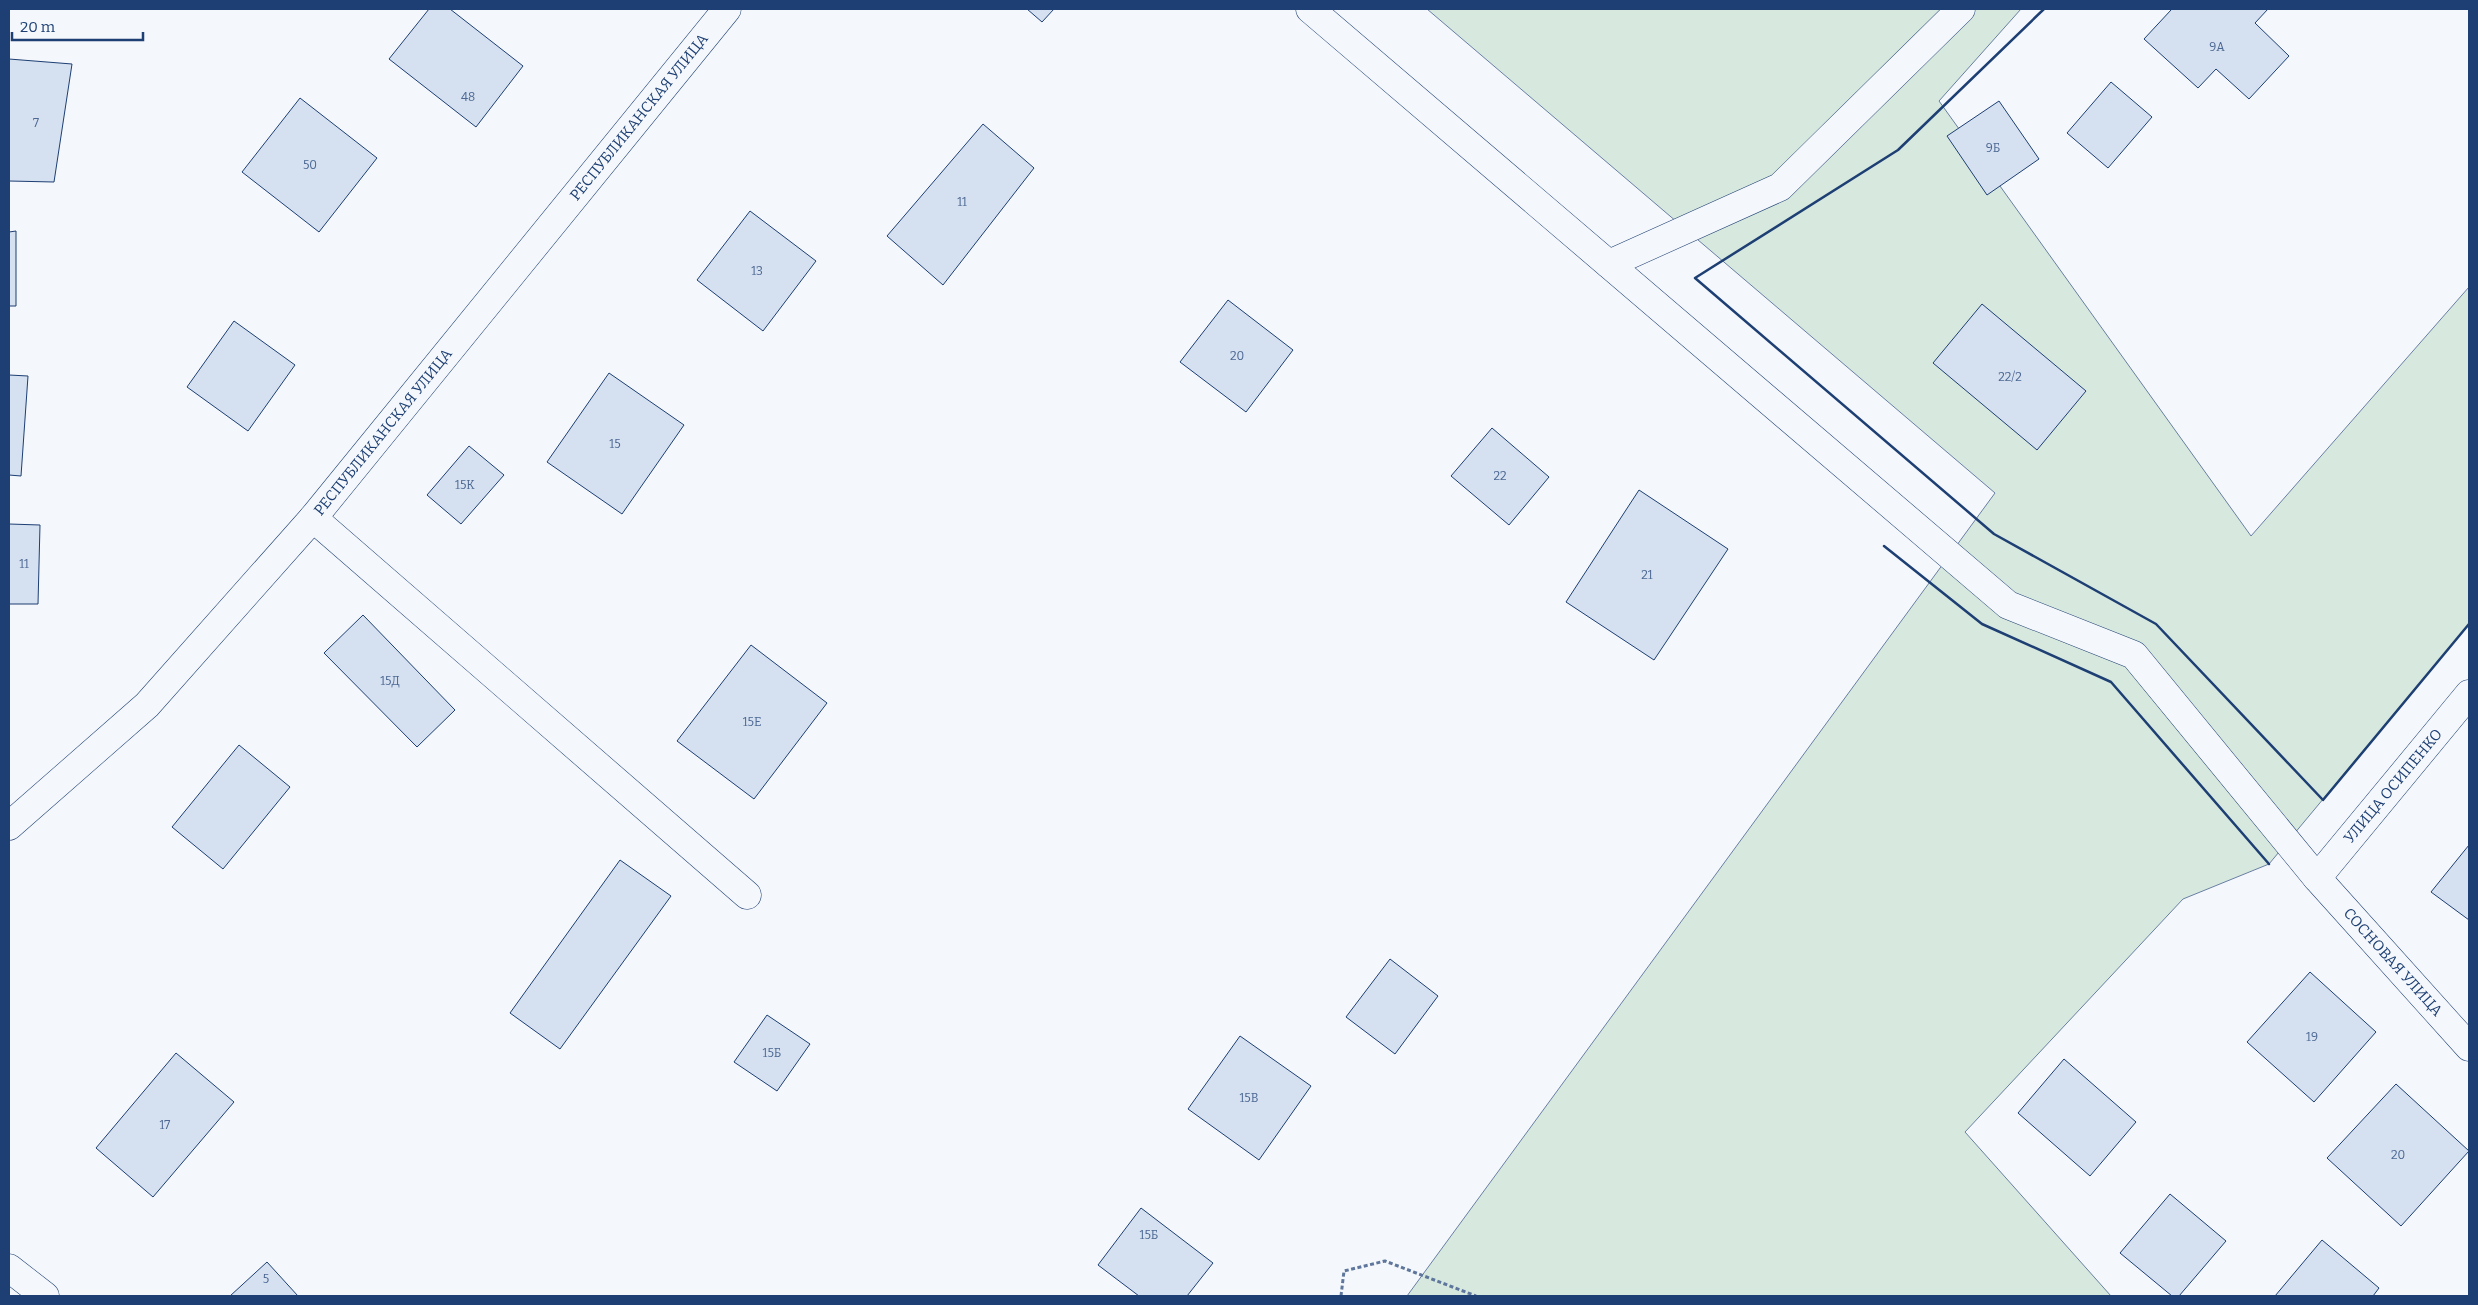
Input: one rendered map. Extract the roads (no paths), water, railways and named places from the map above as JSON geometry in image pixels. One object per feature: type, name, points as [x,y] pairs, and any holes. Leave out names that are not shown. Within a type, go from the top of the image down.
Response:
[{"type":"street","name":"РЕСПУБЛИКАНСКАЯ УЛИЦА","points":[[9,826],[147,705],[313,518],[727,9]]},
{"type":"street","name":"СОСНОВАЯ УЛИЦА","points":[[1310,9],[2008,605],[2134,655],[2317,878],[2469,1047]]},
{"type":"street","points":[[1609,264],[1780,187],[1961,9]]},
{"type":"street","points":[[313,518],[747,896]]},
{"type":"street","name":"УЛИЦА ОСИПЕНКО","points":[[2317,878],[2469,694]]},
{"type":"street","points":[[9,1268],[44,1296]]}]
